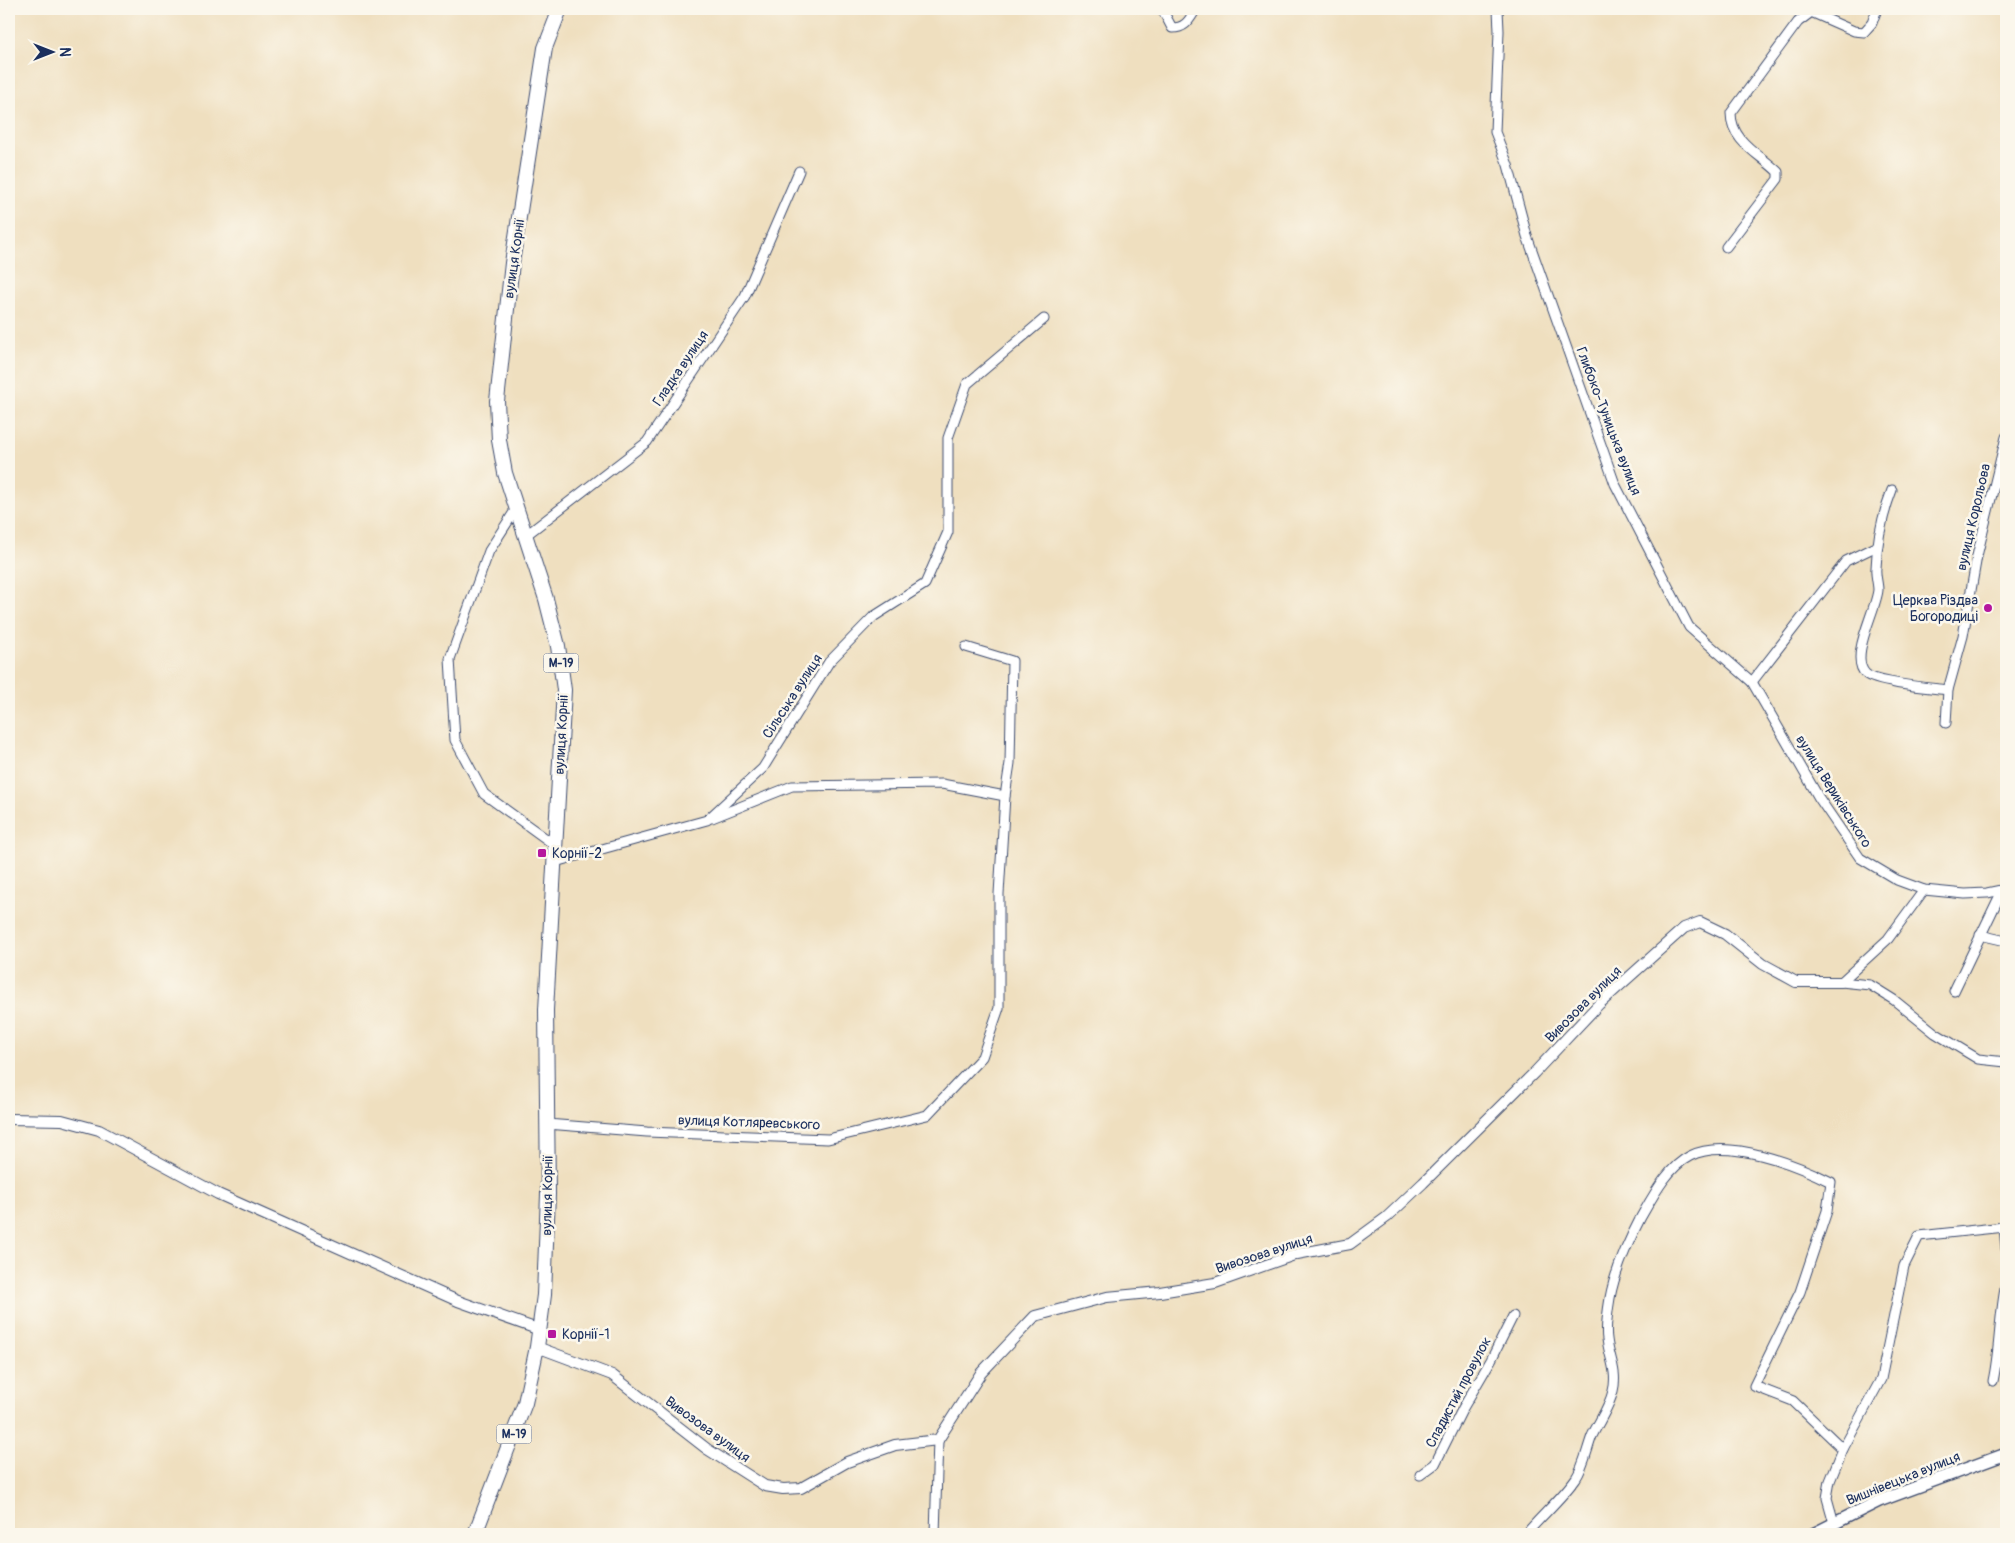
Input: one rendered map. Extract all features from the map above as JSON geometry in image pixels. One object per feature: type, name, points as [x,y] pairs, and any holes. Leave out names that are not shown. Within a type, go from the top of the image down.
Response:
[{"type":"highway","name":"вулиця Корнії","points":[[476,1534],[525,1403],[540,1330],[544,1295],[548,1194],[546,1010],[564,690],[558,646],[504,473],[498,440],[497,402],[512,263],[544,58],[560,9]]},
{"type":"main road","name":"Вишнівецька вулиця","points":[[1813,1534],[1880,1501],[2006,1454]]},
{"type":"street","points":[[1162,9],[1172,28],[1180,28],[1187,24],[1196,9]]},
{"type":"street","name":"Глибоко-Туницька вулиця","points":[[1498,9],[1500,32],[1495,99],[1496,132],[1508,165],[1527,236],[1615,484],[1689,627],[1752,682]]},
{"type":"street","points":[[1726,247],[1778,179],[1778,172],[1741,140],[1731,126],[1731,113],[1807,11],[1854,32],[1864,32],[1872,23],[1877,9]]},
{"type":"street","name":"Гладка вулиця","points":[[525,536],[647,442],[745,296],[799,170]]},
{"type":"street","name":"Сільська вулиця","points":[[707,820],[762,768],[829,662],[872,617],[925,584],[948,532],[948,438],[967,384],[1044,319]]},
{"type":"street","name":"вулиця Корольова","points":[[1946,723],[1948,690],[1963,636],[1976,556],[2006,437]]},
{"type":"street","points":[[1892,490],[1882,516],[1877,546],[1876,570],[1878,590],[1861,648],[1859,659],[1861,668],[1867,675],[1888,682],[1948,690]]},
{"type":"street","points":[[516,509],[489,551],[450,659],[455,740],[484,794],[556,846]]},
{"type":"street","points":[[1752,682],[1846,561],[1877,546]]},
{"type":"street","points":[[966,647],[1012,661],[1010,763],[1006,796]]},
{"type":"street","name":"вулиця Вериківського","points":[[1752,682],[1819,798],[1860,858],[1897,880],[1924,890],[1965,894],[2005,891]]},
{"type":"street","name":"Сільська вулиця","points":[[554,862],[707,820],[792,786],[942,784],[1006,796]]},
{"type":"street","name":"вулиця Котляревського","points":[[547,1124],[647,1132],[828,1139],[927,1115],[982,1058],[999,1008],[999,894],[1006,796]]},
{"type":"street","points":[[1841,982],[1888,939],[1924,890]]},
{"type":"street","points":[[1954,991],[1980,935],[2005,891]]},
{"type":"street","name":"Вивозова вулиця","points":[[537,1347],[612,1375],[707,1449],[765,1486],[783,1489],[801,1488],[848,1462],[887,1448],[938,1440],[981,1373],[1035,1316],[1107,1297],[1160,1292],[1215,1283],[1297,1254],[1350,1244],[1387,1217],[1528,1080],[1599,1004],[1684,928],[1700,922],[1725,934],[1763,964],[1796,982],[1841,982],[1870,986],[1894,1000],[1935,1033],[1978,1059],[2006,1062]]},
{"type":"street","points":[[1980,935],[2006,941]]},
{"type":"street","points":[[9,1119],[62,1120],[99,1130],[218,1194],[458,1301],[540,1330]]},
{"type":"street","points":[[1526,1534],[1577,1477],[1592,1435],[1614,1390],[1614,1370],[1606,1339],[1610,1296],[1624,1250],[1646,1209],[1667,1178],[1685,1158],[1708,1151],[1740,1151],[1784,1162],[1832,1182],[1827,1211],[1800,1292],[1754,1386],[1793,1401],[1843,1449]]},
{"type":"street","points":[[1834,1523],[1827,1498],[1830,1480],[1843,1449],[1881,1379],[1904,1266],[1919,1236],[2004,1227],[2006,1249]]},
{"type":"street","points":[[1993,1381],[1998,1356],[2001,1310],[2006,1284]]},
{"type":"street","name":"Спадистий провулок","points":[[1420,1475],[1435,1464],[1513,1316]]},
{"type":"street","points":[[936,1534],[938,1440]]},
{"type":"place","name":"Церква Різдва Богородиці","points":[[1988,608]]},
{"type":"place","name":"Корнії-2","points":[[542,853]]},
{"type":"place","name":"Корнії-1","points":[[552,1334]]}]
